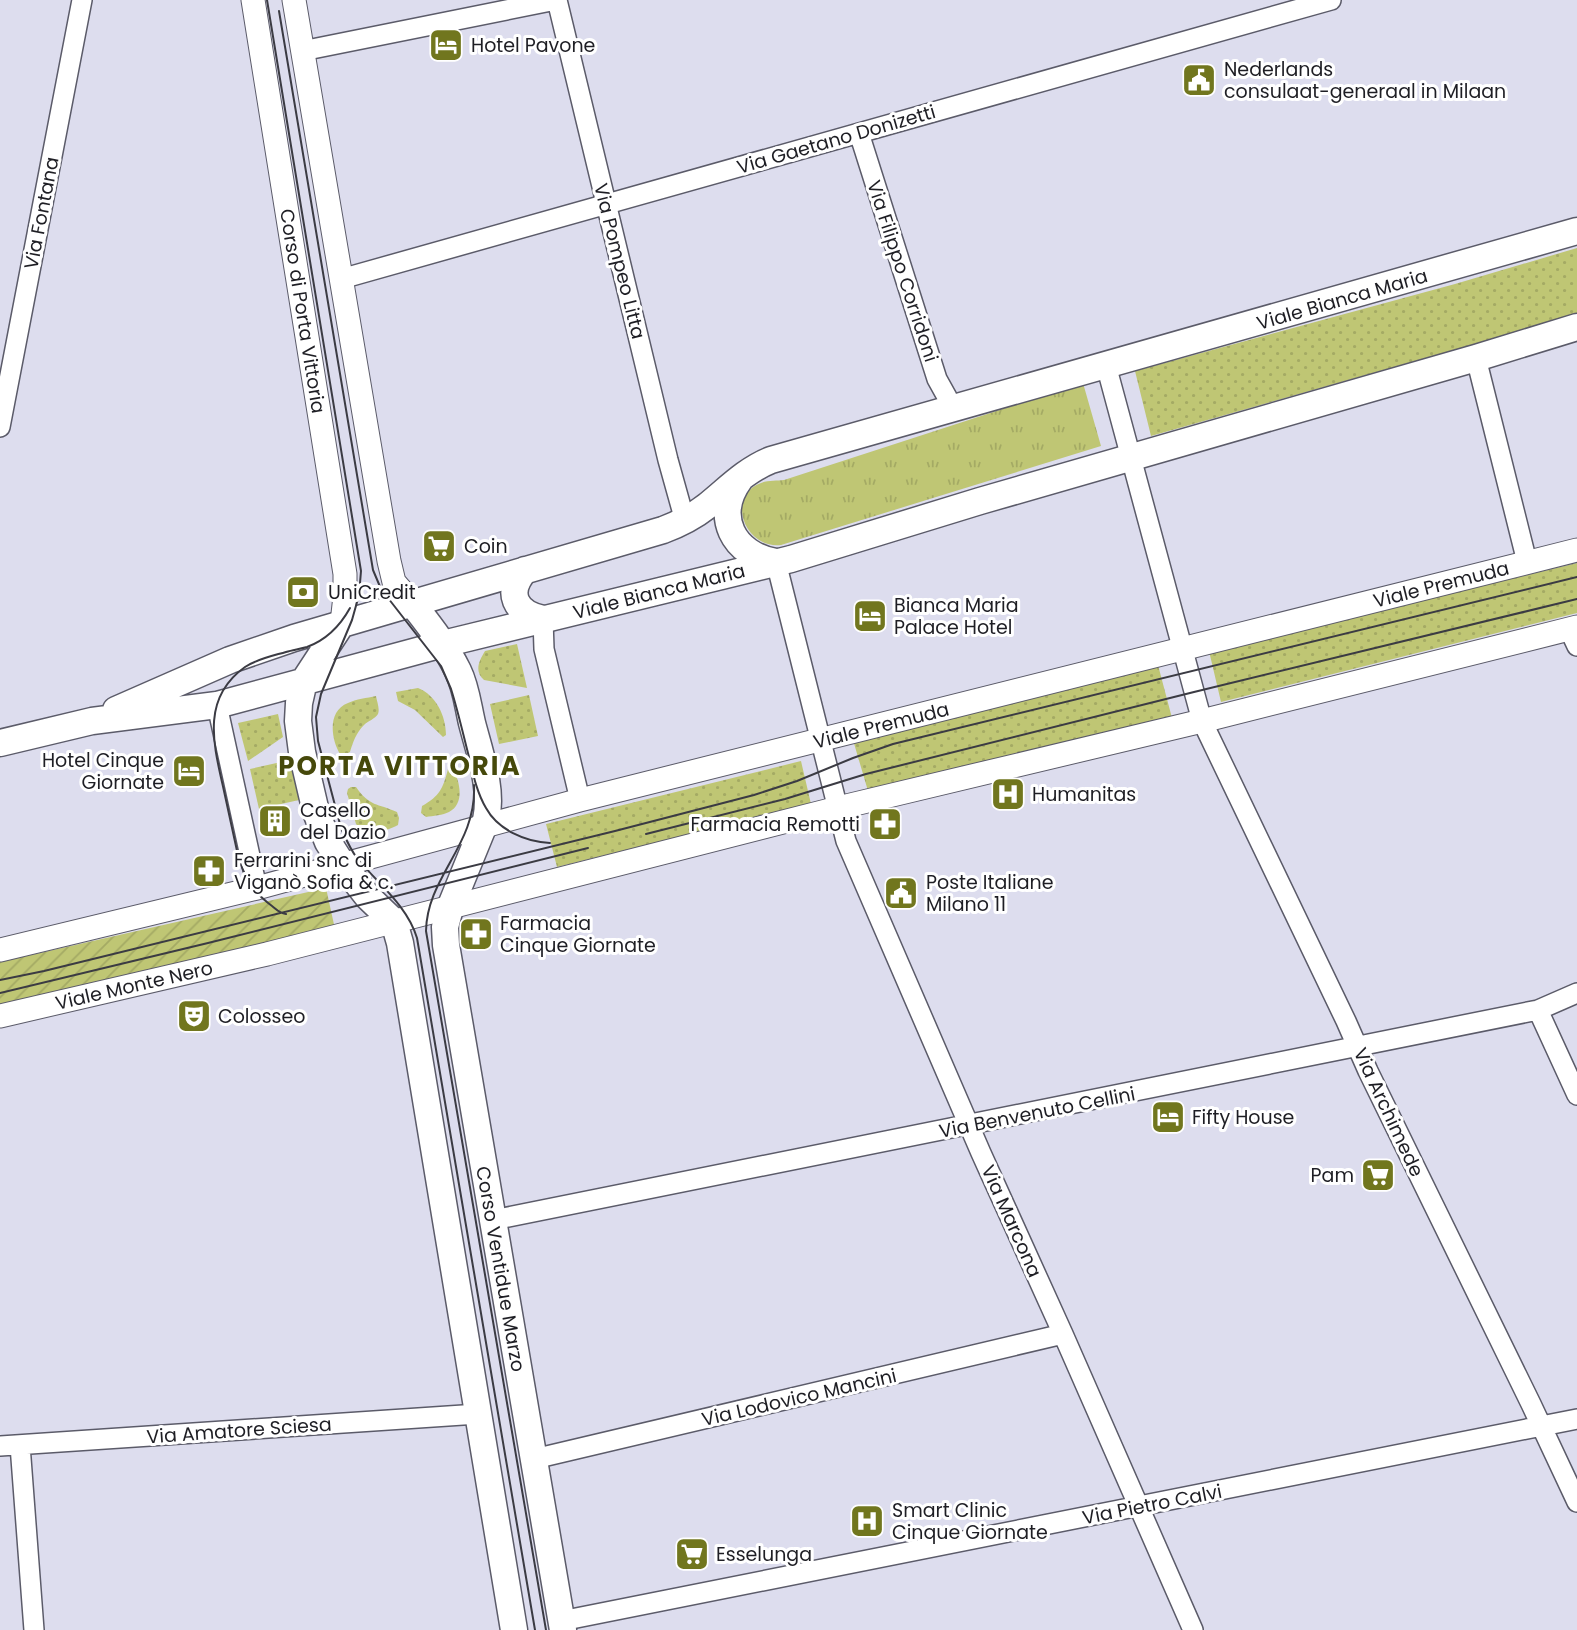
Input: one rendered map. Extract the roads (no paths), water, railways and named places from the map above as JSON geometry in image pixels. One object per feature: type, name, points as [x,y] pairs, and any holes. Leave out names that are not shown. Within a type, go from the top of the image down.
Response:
[{"type":"main road","name":"Viale Bianca Maria","points":[[92,721],[230,660],[342,623],[663,530],[685,521],[706,507],[749,470],[771,460],[1577,231]]},
{"type":"main road","name":"Viale Bianca Maria","points":[[443,644],[806,555],[980,500],[1577,327]]},
{"type":"main road","name":"Viale Bianca Maria","points":[[741,478],[733,488],[728,505],[728,520],[734,536],[741,547],[751,554],[762,560],[776,562]]},
{"type":"main road","points":[[525,570],[515,587],[516,602],[523,612],[543,620]]},
{"type":"main road","points":[[412,603],[443,644],[462,682],[484,773],[489,806],[483,827]]},
{"type":"main road","points":[[342,623],[304,681],[298,721],[302,752],[319,821],[328,842],[368,897],[394,922],[400,943],[514,1630]]},
{"type":"main road","points":[[0,743],[92,721],[217,705],[443,644]]},
{"type":"main road","points":[[174,683],[217,705]]},
{"type":"main road","name":"Corso Ventidue Marzo","points":[[483,827],[450,908],[445,927],[446,945],[562,1625]]},
{"type":"street","name":"Via Fontana","points":[[0,427],[82,0]]},
{"type":"street","name":"Corso di Porta Vittoria","points":[[253,0],[345,574],[342,623]]},
{"type":"street","points":[[294,0],[389,561],[394,582],[412,603]]},
{"type":"street","points":[[302,51],[556,0]]},
{"type":"street","name":"Via Pompeo Litta","points":[[556,0],[667,460],[685,521]]},
{"type":"street","name":"Via Gaetano Donizetti","points":[[341,279],[1331,0]]},
{"type":"street","name":"Via Filippo Corridoni","points":[[859,134],[937,379],[950,408]]},
{"type":"street","points":[[1476,358],[1527,562]]},
{"type":"street","points":[[1106,365],[1202,721]]},
{"type":"street","name":"Viale Premuda","points":[[483,827],[580,800],[1577,550]]},
{"type":"street","name":"Via Marcona","points":[[776,562],[846,841],[969,1126],[1193,1630]]},
{"type":"street","points":[[543,620],[544,649],[580,800]]},
{"type":"street","points":[[838,808],[1574,634]]},
{"type":"street","points":[[217,705],[257,888]]},
{"type":"street","name":"Via Archimede","points":[[1202,721],[1368,1072],[1577,1502]]},
{"type":"street","name":"Viale Monte Nero","points":[[0,1016],[267,954],[838,808]]},
{"type":"street","points":[[0,950],[257,888],[483,827]]},
{"type":"street","name":"Via Benvenuto Cellini","points":[[493,1220],[1538,1010],[1577,993]]},
{"type":"street","points":[[1538,1010],[1577,1095]]},
{"type":"street","name":"Via Lodovico Mancini","points":[[534,1459],[1063,1334]]},
{"type":"street","name":"Via Amatore Sciesa","points":[[10,1446],[478,1415]]},
{"type":"street","name":"Via Pietro Calvi","points":[[562,1625],[1577,1419]]},
{"type":"street","points":[[10,1446],[34,1630]]},
{"type":"tram line","points":[[267,0],[361,571],[359,595],[352,620],[321,694],[316,717],[318,741],[341,828],[348,844],[399,905],[417,938],[535,1630]]},
{"type":"tram line","points":[[279,11],[373,570],[381,589],[441,666],[451,689],[480,796],[491,816],[513,833],[550,843]]},
{"type":"tram line","points":[[0,980],[615,831],[754,795],[893,744],[1577,577]]},
{"type":"tram line","points":[[646,834],[785,799],[866,774],[1577,599]]},
{"type":"tram line","points":[[286,914],[277,910],[255,891],[239,860],[214,740],[216,708],[221,694],[245,667],[307,647],[320,640],[342,621],[350,608]]},
{"type":"tram line","points":[[474,785],[473,806],[468,825],[434,893],[428,911],[426,931],[546,1630]]},
{"type":"tram line","points":[[0,993],[588,848]]},
{"type":"place","name":"Hotel Pavone","points":[[446,45]]},
{"type":"place","name":"Nederlands consulaat-generaal in Milaan","points":[[1199,80]]},
{"type":"place","name":"Coin","points":[[439,546]]},
{"type":"place","name":"UniCredit","points":[[303,592]]},
{"type":"place","name":"Bianca Maria Palace Hotel","points":[[870,616]]},
{"type":"place","name":"Hotel Cinque Giornate","points":[[189,771]]},
{"type":"place","name":"Humanitas","points":[[1008,794]]},
{"type":"place","name":"Casello del Dazio","points":[[275,821]]},
{"type":"place","name":"Farmacia Remotti","points":[[885,824]]},
{"type":"place","name":"Ferrarini snc di Viganò Sofia & c.","points":[[209,871]]},
{"type":"place","name":"Poste Italiane Milano 11","points":[[901,893]]},
{"type":"place","name":"Farmacia Cinque Giornate","points":[[476,934]]},
{"type":"place","name":"Colosseo","points":[[194,1016]]},
{"type":"place","name":"Fifty House","points":[[1168,1117]]},
{"type":"place","name":"Pam","points":[[1378,1175]]},
{"type":"place","name":"Smart Clinic Cinque Giornate","points":[[867,1521]]},
{"type":"place","name":"Esselunga","points":[[692,1554]]},
{"type":"district","name":"PORTA VITTORIA","points":[[400,766]]}]
